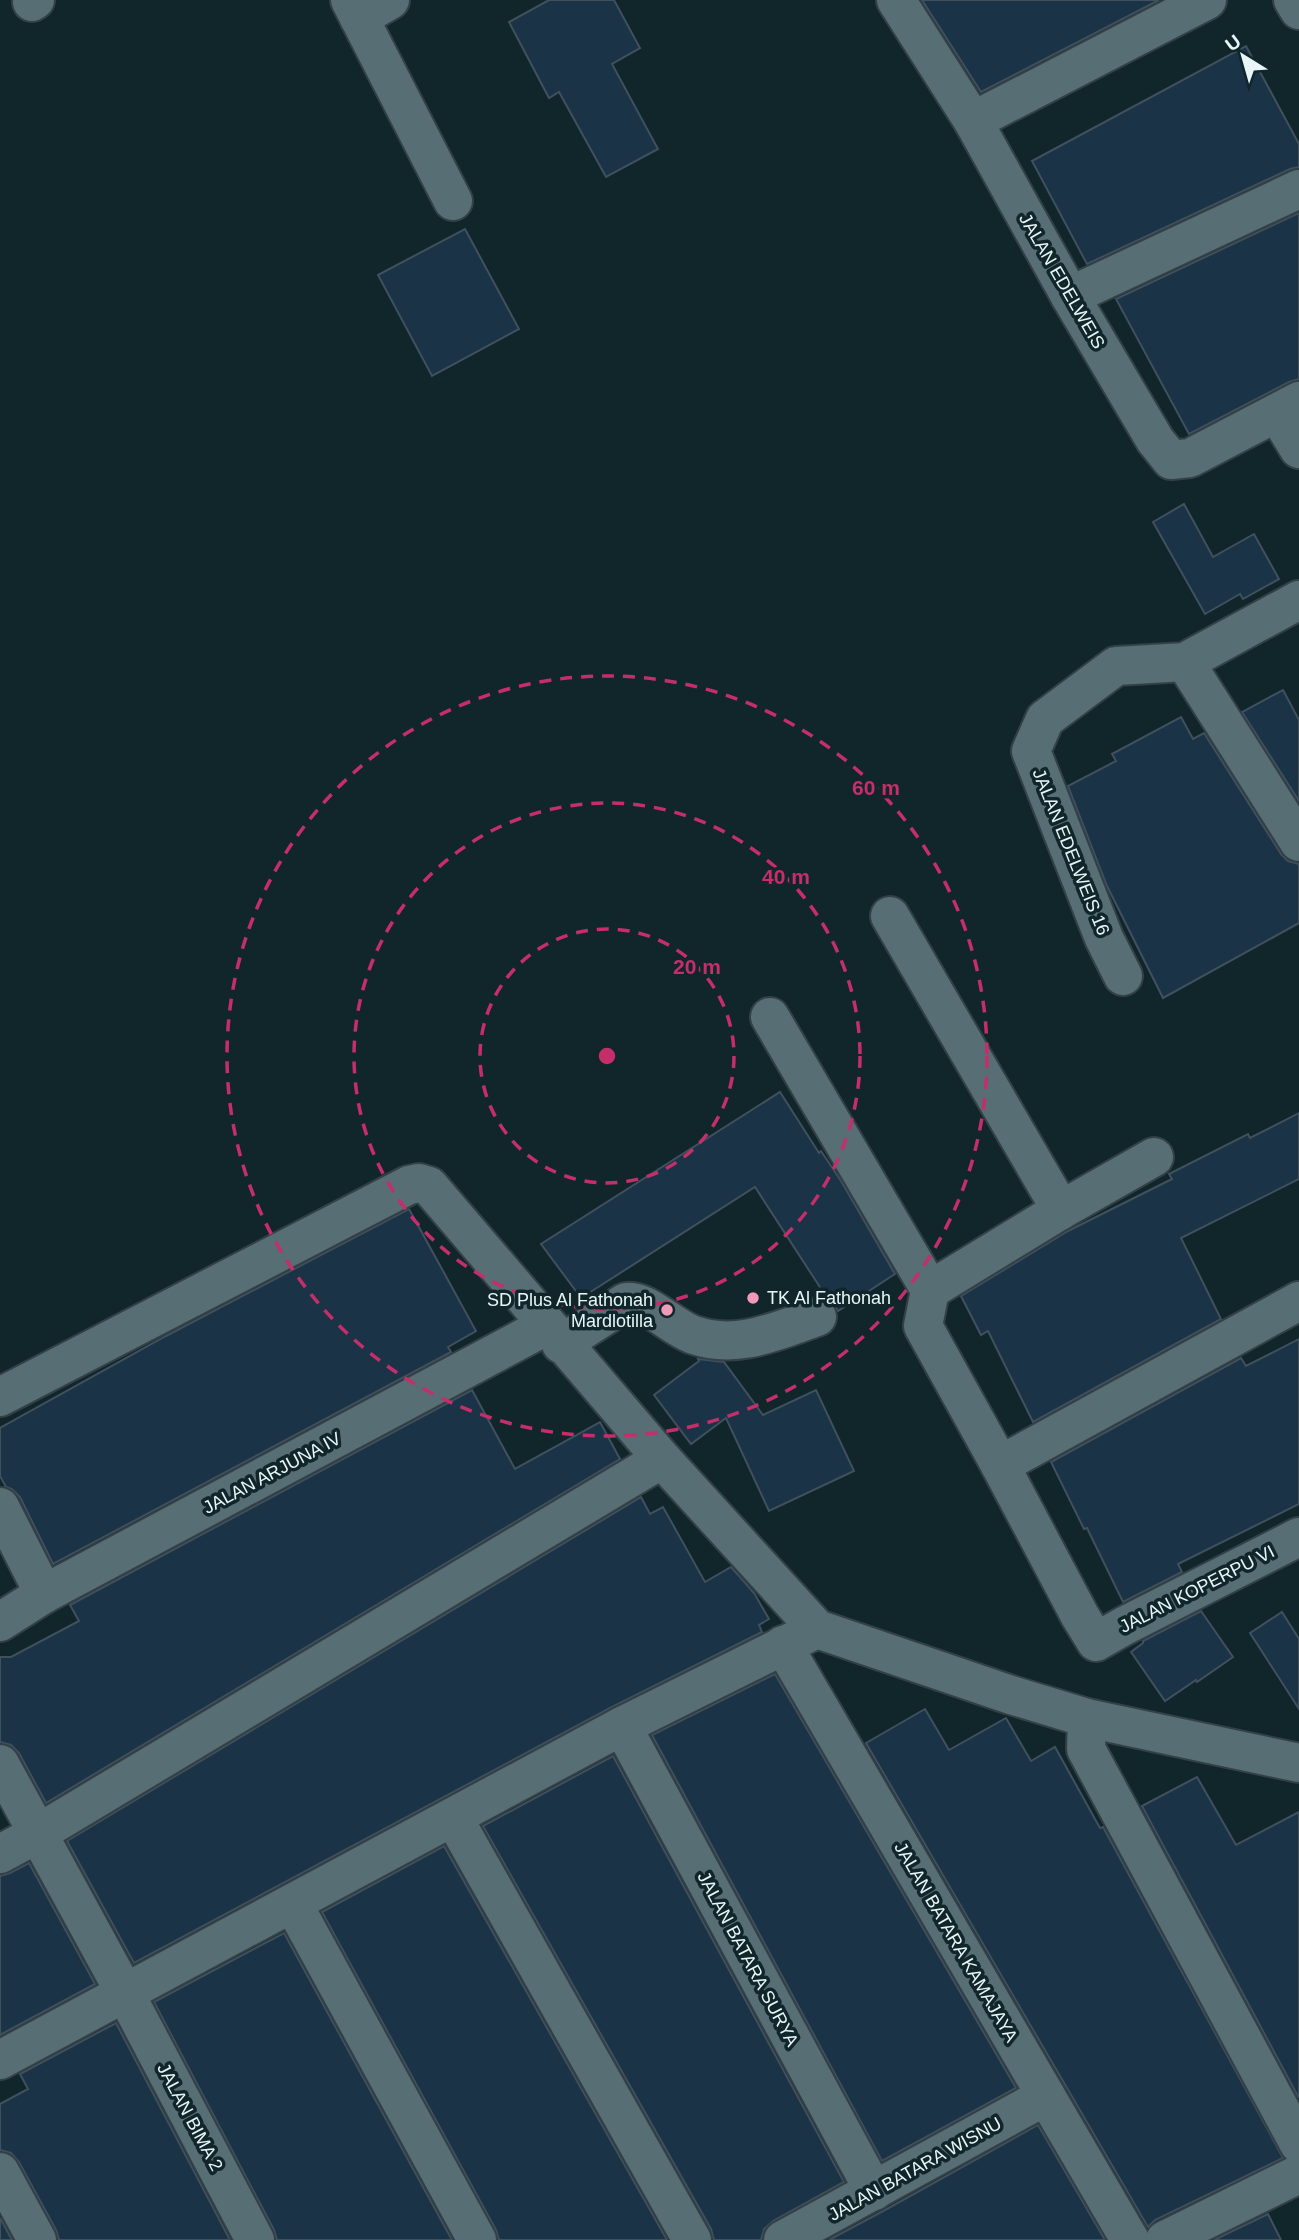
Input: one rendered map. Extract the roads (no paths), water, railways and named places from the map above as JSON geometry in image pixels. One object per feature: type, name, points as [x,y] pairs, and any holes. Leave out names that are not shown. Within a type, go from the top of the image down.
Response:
[{"type":"street","name":"JALAN EDELWEIS","points":[[896,0],[973,121],[1070,296],[1155,440],[1171,460],[1190,458],[1288,407]]},
{"type":"street","points":[[973,121],[1207,0]]},
{"type":"street","points":[[1293,0],[1299,10]]},
{"type":"street","points":[[366,6],[453,201]]},
{"type":"street","points":[[1070,296],[1299,189]]},
{"type":"street","points":[[1288,407],[1299,449]]},
{"type":"street","points":[[1299,600],[1185,662],[1299,842]]},
{"type":"street","name":"JALAN EDELWEIS 16","points":[[1123,976],[1104,939],[1031,751],[1045,719],[1116,666],[1185,662]]},
{"type":"street","points":[[890,916],[1061,1210]]},
{"type":"street","points":[[770,1017],[930,1290],[923,1326],[1000,1465],[1299,1301]]},
{"type":"street","points":[[930,1290],[1154,1157]]},
{"type":"street","points":[[0,1397],[409,1185],[419,1183],[429,1186],[662,1459],[817,1629],[1087,1718],[1299,1764]]},
{"type":"street","name":"JALAN ARJUNA IV","points":[[0,1622],[44,1594],[554,1335],[626,1302],[632,1300],[695,1336],[717,1340],[742,1341],[817,1317]]},
{"type":"street","points":[[0,1853],[37,1834],[662,1459]]},
{"type":"street","name":"JALAN KOPERPU VI","points":[[1000,1465],[1096,1642],[1299,1537]]},
{"type":"street","points":[[0,1507],[44,1594]]},
{"type":"street","points":[[0,2060],[622,1726],[817,1629]]},
{"type":"street","name":"JALAN BATARA KAMAJAYA","points":[[783,1645],[1130,2240]]},
{"type":"street","points":[[1087,1718],[1086,1749],[1299,2144]]},
{"type":"street","name":"JALAN BATARA SURYA","points":[[622,1726],[874,2191]]},
{"type":"street","name":"JALAN BIMA 2","points":[[0,1764],[255,2240]]},
{"type":"street","points":[[453,1817],[692,2240]]},
{"type":"street","points":[[293,1904],[477,2240]]},
{"type":"street","name":"JALAN BATARA WISNU","points":[[783,2240],[1046,2096]]},
{"type":"street","points":[[0,2172],[37,2240]]},
{"type":"street","points":[[1165,2240],[1299,2174]]},
{"type":"place","name":"TK Al Fathonah","points":[[753,1298]]},
{"type":"place","name":"SD Plus Al Fathonah Mardlotilla","points":[[667,1310]]}]
